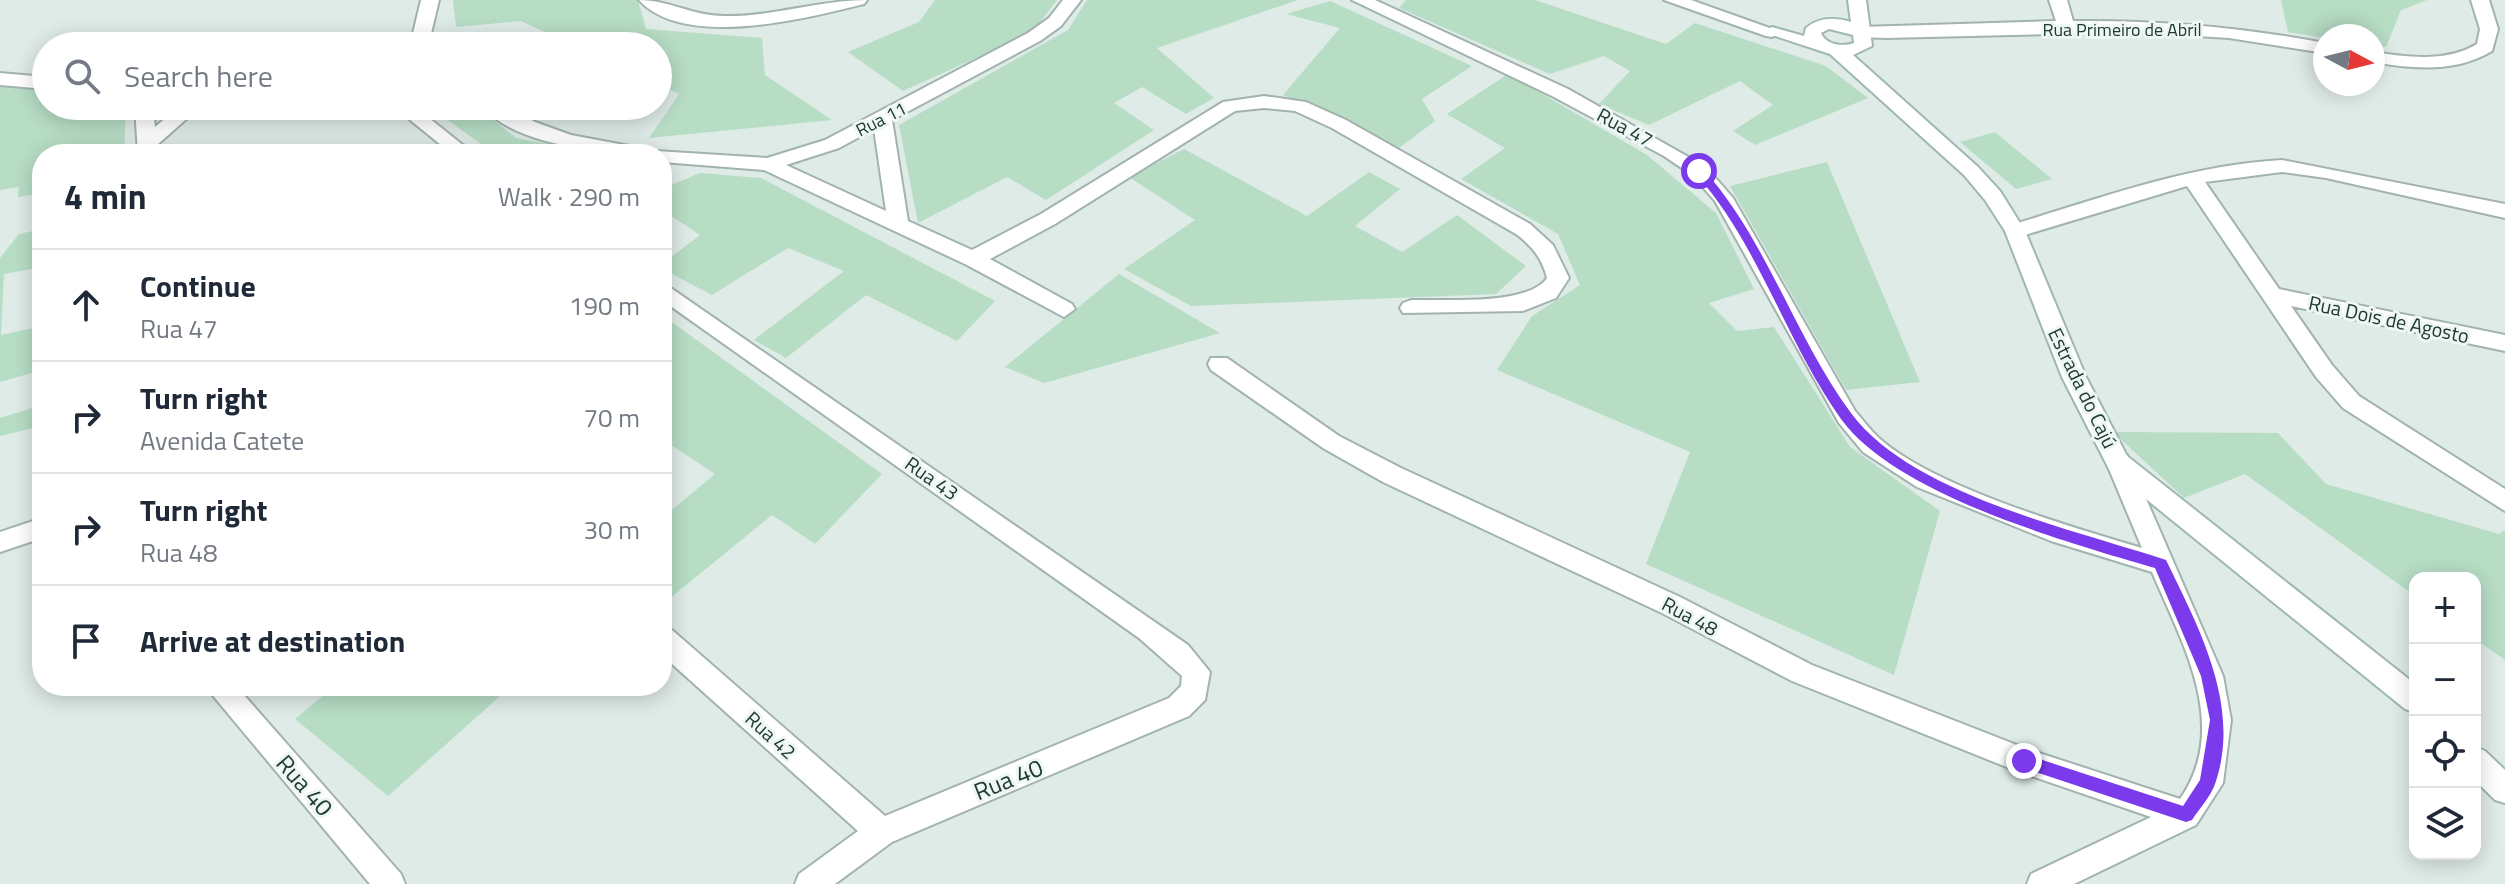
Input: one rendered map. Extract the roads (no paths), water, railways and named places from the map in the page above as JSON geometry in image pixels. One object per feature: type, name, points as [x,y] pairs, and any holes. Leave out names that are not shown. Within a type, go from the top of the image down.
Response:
[{"type":"street","points":[[422,32],[430,0]]},
{"type":"street","points":[[648,0],[683,18],[739,20],[858,0]]},
{"type":"street","name":"Rua 11","points":[[672,157],[768,164],[832,144],[1034,37],[1055,22],[1072,0]]},
{"type":"street","name":"Rua 47","points":[[1361,0],[1561,93],[1671,152],[1699,171],[1723,198],[1831,392],[1872,446],[1926,480],[2060,534],[2161,564]]},
{"type":"street","name":"Estrada do Cajú","points":[[1673,0],[1831,50],[1853,51],[1862,39]]},
{"type":"street","points":[[1857,0],[1862,39]]},
{"type":"street","points":[[2058,0],[2066,26]]},
{"type":"street","points":[[2385,58],[2421,63],[2474,55],[2486,47],[2489,29],[2480,0]]},
{"type":"street","name":"Estrada do Cajú","points":[[1772,32],[1817,23],[1845,25],[1862,39],[1881,91]]},
{"type":"street","name":"Estrada do Cajú","points":[[1817,23],[1814,40],[1881,91],[1971,171],[1993,196],[2015,231],[2074,377],[2118,462],[2409,695]]},
{"type":"street","name":"Rua Primeiro de Abril","points":[[1862,39],[2066,26],[2220,30],[2313,46]]},
{"type":"street","points":[[0,79],[32,82]]},
{"type":"street","points":[[973,259],[1048,219],[1230,106],[1276,103],[1299,106],[1339,124],[1523,229],[1544,246],[1555,263],[1558,278],[1548,293],[1523,303],[1411,308]]},
{"type":"street","points":[[882,119],[899,227]]},
{"type":"street","points":[[145,120],[148,144]]},
{"type":"street","points":[[152,144],[177,120]]},
{"type":"street","points":[[420,120],[451,144]]},
{"type":"street","points":[[516,120],[541,134],[581,144]]},
{"type":"street","points":[[672,172],[698,161]]},
{"type":"street","points":[[768,164],[973,259],[1064,309]]},
{"type":"street","points":[[2015,231],[2192,178],[2243,168],[2282,166],[2326,172],[2505,211]]},
{"type":"street","points":[[2192,178],[2324,371],[2351,402],[2505,501]]},
{"type":"street","name":"Rua Dois de Agosto","points":[[2272,295],[2505,343]]},
{"type":"street","name":"Rua 43","points":[[672,296],[1148,630],[1178,653],[1196,672]]},
{"type":"street","name":"Rua 48","points":[[1219,364],[1331,442],[1392,475],[1671,605],[1802,673],[2024,761],[2186,815]]},
{"type":"street","points":[[2042,884],[2186,815],[2208,783],[2217,720],[2209,676],[2118,462]]},
{"type":"street","points":[[0,542],[32,531]]},
{"type":"street","name":"Rua 42","points":[[672,647],[881,832]]},
{"type":"street","name":"Rua 40","points":[[810,884],[881,832],[1168,712],[1195,691],[1196,672]]},
{"type":"street","name":"Rua 40","points":[[228,696],[390,884]]},
{"type":"street","points":[[2481,766],[2505,790]]}]
